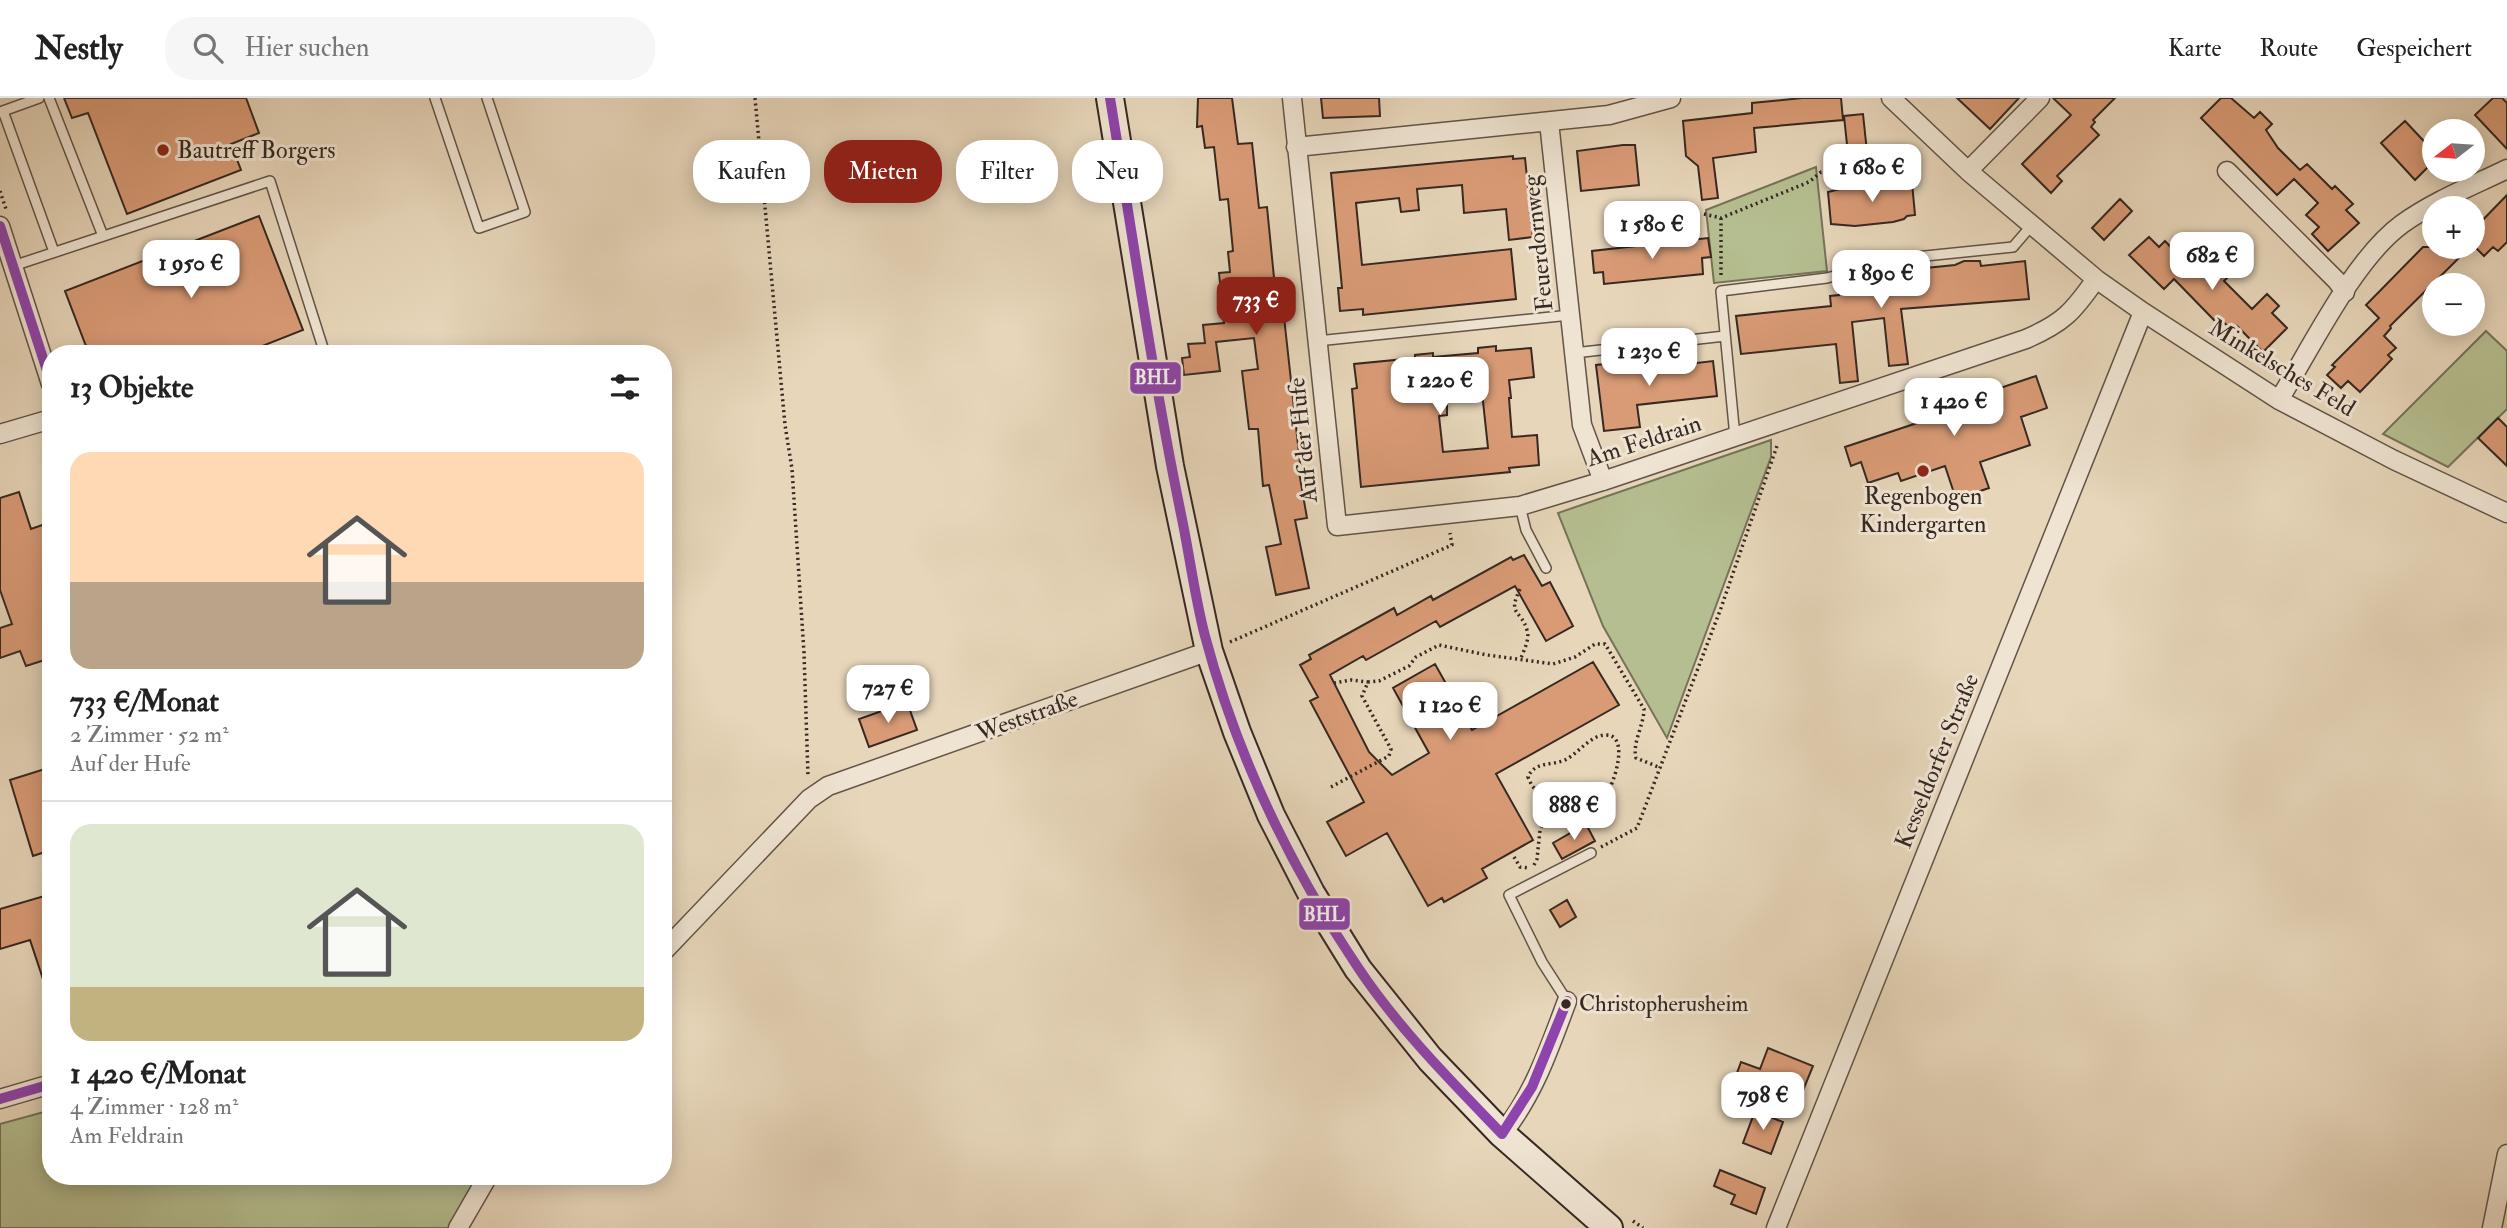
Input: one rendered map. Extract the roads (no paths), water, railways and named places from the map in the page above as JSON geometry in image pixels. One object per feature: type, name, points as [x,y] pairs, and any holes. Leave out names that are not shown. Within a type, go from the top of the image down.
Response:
[{"type":"main road","points":[[1110,98],[1170,466],[1209,650],[1237,732],[1271,815],[1311,893],[1358,969],[1430,1059],[1502,1134],[1620,1224]]},
{"type":"street","name":"Auf der Hufe","points":[[1292,98],[1337,526]]},
{"type":"street","points":[[1296,147],[1609,115],[1671,98]]},
{"type":"street","name":"Minkelsches Feld","points":[[1891,98],[1968,171],[2096,279],[2143,312],[2279,400],[2394,460],[2507,513]]},
{"type":"street","points":[[1968,171],[2040,98]]},
{"type":"street","name":"Feuerdornweg","points":[[1549,122],[1582,425],[1604,481]]},
{"type":"street","points":[[2279,400],[2373,251],[2400,226],[2427,208],[2507,169]]},
{"type":"street","points":[[2227,172],[2345,292]]},
{"type":"street","points":[[0,226],[42,356]]},
{"type":"street","name":"Am Feldrain","points":[[1337,526],[1520,506],[1604,481],[2054,327],[2079,304],[2096,279]]},
{"type":"street","name":"Kesseldorfer Straße","points":[[1776,1228],[2143,312]]},
{"type":"street","points":[[0,434],[42,422]]},
{"type":"street","name":"Weststraße","points":[[672,943],[809,799],[828,786],[1209,650]]},
{"type":"street","points":[[1502,1134],[1516,1116],[1542,1070],[1567,1001]]},
{"type":"street","points":[[0,1099],[42,1087]]},
{"type":"street","points":[[2492,1228],[2507,1154]]},
{"type":"street","points":[[458,1228],[483,1185]]},
{"type":"lane","points":[[39,98],[1,111],[54,252]]},
{"type":"lane","points":[[49,98],[103,236]]},
{"type":"lane","points":[[435,98],[479,228],[525,212],[487,98]]},
{"type":"lane","points":[[13,266],[270,181],[322,345]]},
{"type":"lane","points":[[1735,437],[1721,291],[1827,278],[1896,259],[2013,247],[2032,225]]},
{"type":"lane","points":[[1317,341],[1570,315]]},
{"type":"lane","points":[[1574,353],[1725,336]]},
{"type":"lane","points":[[1520,506],[1525,530],[1546,568]]},
{"type":"lane","points":[[1567,1001],[1542,962],[1509,895],[1591,853]]},
{"type":"place","name":"Bautreff Borgers","points":[[163,150]]},
{"type":"place","name":"Regenbogen Kindergarten","points":[[1923,471]]},
{"type":"place","name":"Christopherusheim","points":[[1566,1004]]}]
